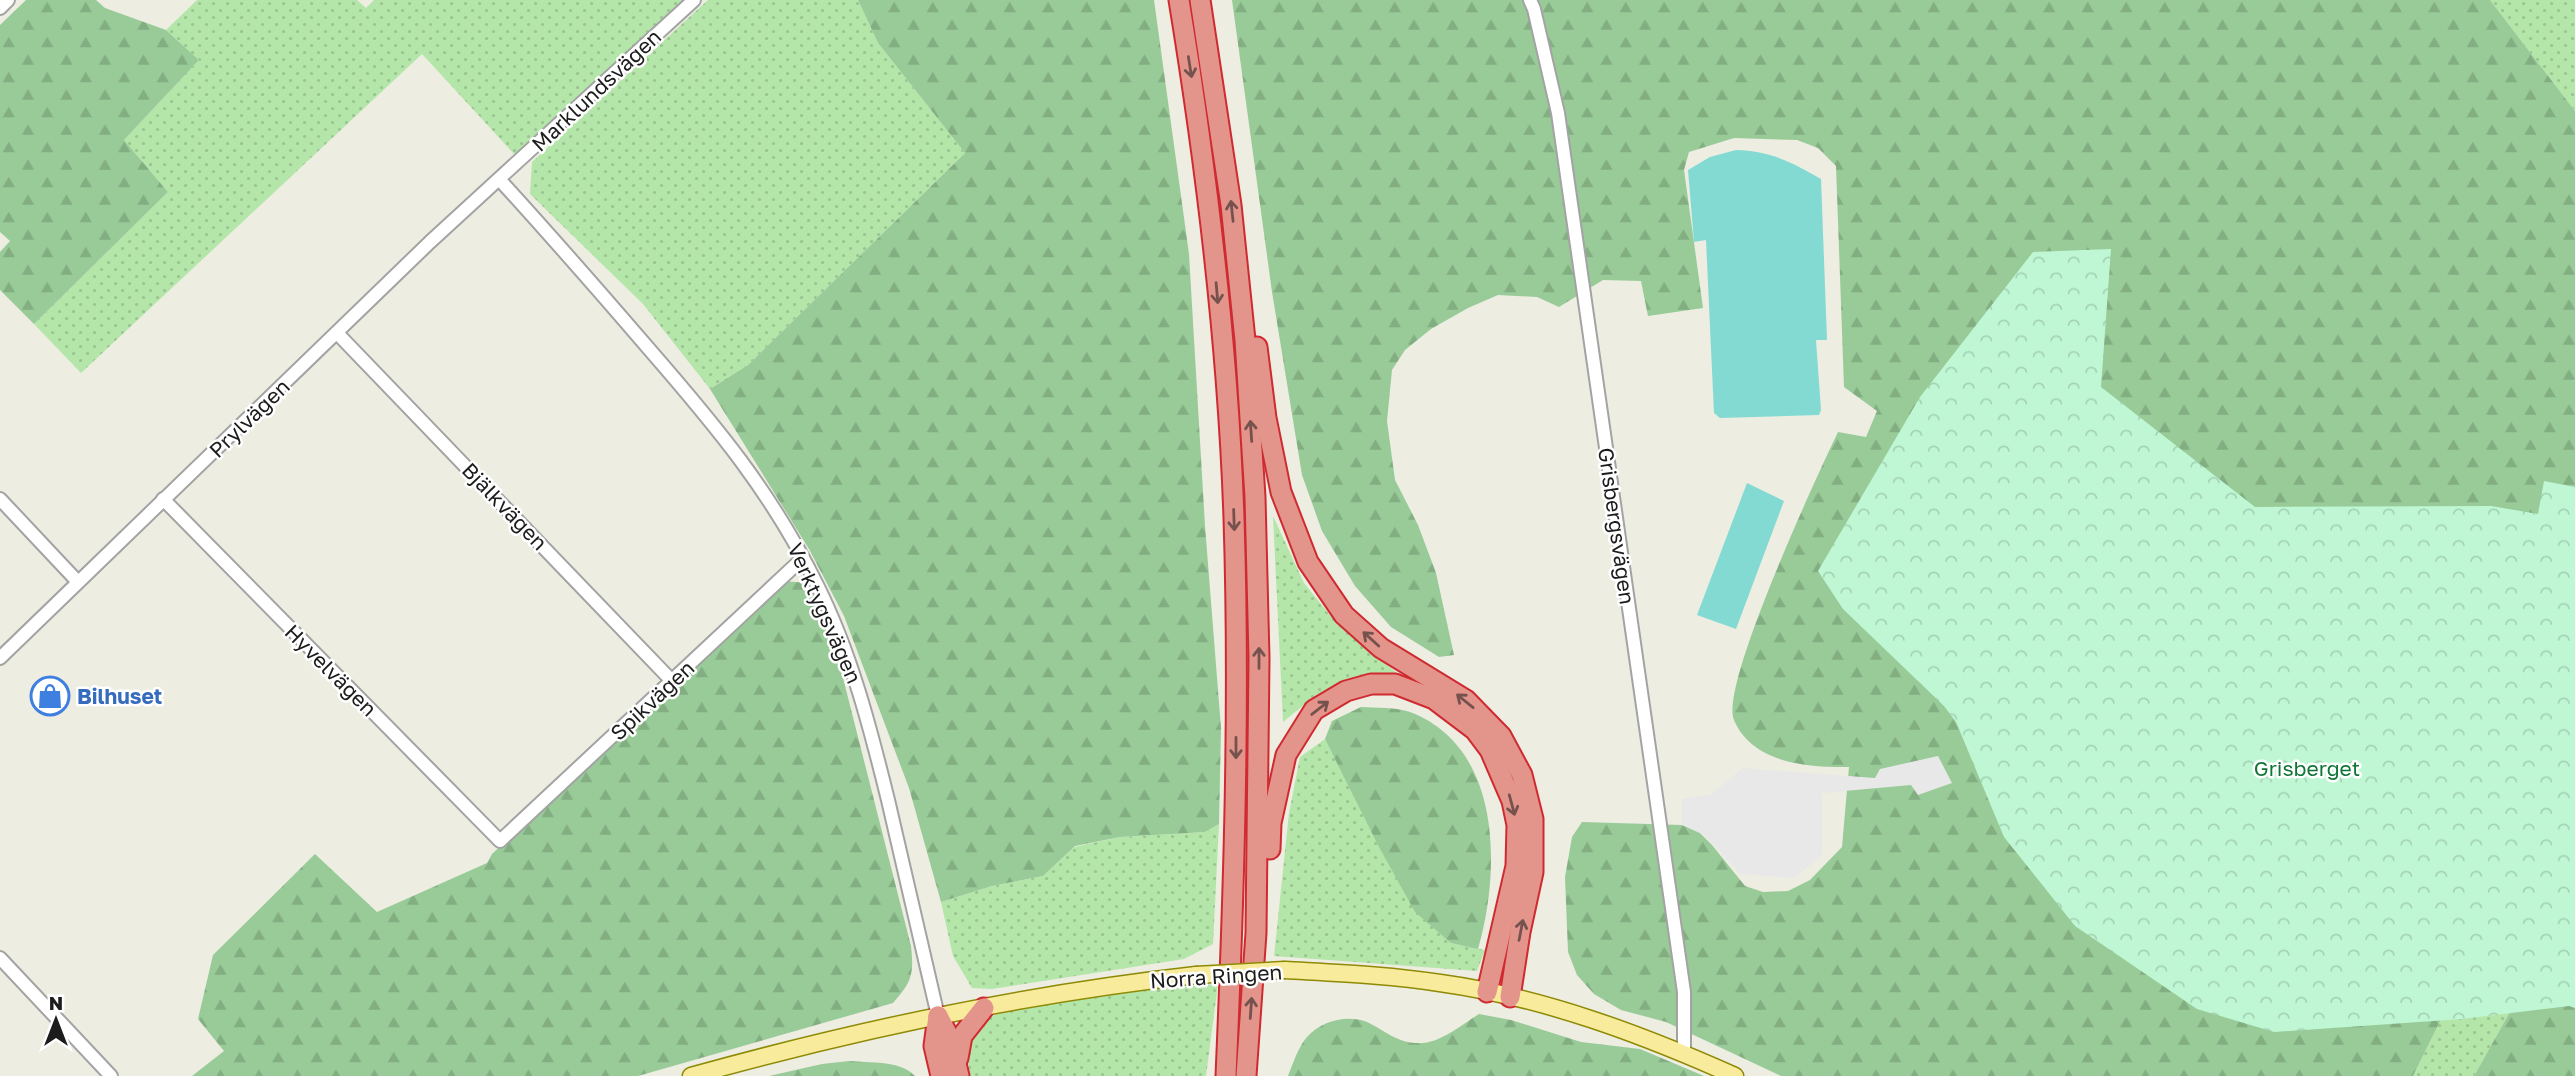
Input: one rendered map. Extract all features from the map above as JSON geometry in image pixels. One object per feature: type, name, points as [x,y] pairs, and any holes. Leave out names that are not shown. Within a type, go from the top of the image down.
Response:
[{"type":"highway","points":[[1179,0],[1209,208],[1225,376],[1234,516],[1235,820],[1226,1076]]},
{"type":"highway","points":[[1200,0],[1230,192],[1245,340],[1255,497],[1258,618],[1256,933],[1245,1076]]},
{"type":"highway","points":[[1239,279],[1258,351],[1266,418],[1281,492],[1308,562],[1344,615],[1381,648],[1466,700],[1501,736],[1522,775],[1533,819],[1533,872],[1510,997]]},
{"type":"highway","points":[[1256,933],[1268,889],[1271,824],[1286,755],[1314,710],[1346,691],[1371,684],[1395,684],[1434,699],[1475,730],[1490,750],[1512,801],[1517,825],[1516,866],[1487,992]]},
{"type":"highway","points":[[1213,1076],[1219,1035],[1229,1005]]},
{"type":"highway","points":[[957,1069],[965,1030],[984,1008]]},
{"type":"highway","points":[[938,1016],[950,1039],[957,1069]]},
{"type":"highway","points":[[938,1016],[934,1046],[941,1076]]},
{"type":"main road","name":"Norra Ringen","points":[[691,1076],[938,1016],[1196,975],[1285,970],[1350,973],[1441,983],[1510,997],[1560,1010],[1684,1054],[1735,1076]]},
{"type":"street","points":[[0,8],[8,0]]},
{"type":"street","name":"Marklundsvägen","points":[[499,179],[694,0]]},
{"type":"street","name":"Grisbergsvägen","points":[[1530,0],[1558,113],[1684,992],[1684,1054]]},
{"type":"street","name":"Prylvägen","points":[[0,658],[499,179]]},
{"type":"street","name":"Verktygsvägen","points":[[499,179],[730,443],[770,499],[819,587],[863,700],[938,1016]]},
{"type":"street","name":"Bjälkvägen","points":[[337,333],[672,681]]},
{"type":"street","points":[[0,499],[78,582]]},
{"type":"street","name":"Hyvelvägen","points":[[163,499],[500,841]]},
{"type":"street","name":"Spikvägen","points":[[500,841],[803,558]]},
{"type":"street","points":[[0,958],[111,1076]]},
{"type":"green space","points":[[26,0],[96,0],[105,8],[166,30],[199,60],[124,140],[168,192],[34,324],[0,290],[0,252],[10,241],[0,232],[0,25]]},
{"type":"green space","points":[[197,0],[357,0],[366,8],[374,0],[683,0],[515,155],[422,54],[81,373],[34,324],[168,192],[124,140],[199,60],[166,30]]},
{"type":"green space","points":[[708,0],[858,0],[878,43],[965,153],[748,365],[710,389],[643,304],[530,194],[532,162]]},
{"type":"green space","points":[[858,0],[1154,0],[1189,254],[1205,526],[1221,728],[1219,824],[1205,832],[1120,837],[1075,846],[1043,876],[992,886],[941,902],[909,788],[844,616],[809,549],[710,389],[748,365],[965,153],[878,43]]},
{"type":"green space","points":[[1232,0],[2490,0],[2575,111],[2575,667],[2544,812],[2413,1076],[1781,1076],[1666,1022],[1621,1010],[1594,994],[1577,975],[1568,952],[1565,877],[1572,837],[1582,822],[1682,825],[1698,831],[1745,886],[1763,892],[1788,891],[1810,880],[1842,847],[1849,767],[1799,764],[1767,754],[1742,734],[1734,720],[1733,700],[1741,667],[1773,579],[1838,432],[1866,437],[1877,411],[1844,387],[1836,166],[1818,148],[1797,140],[1734,138],[1689,152],[1684,170],[1703,308],[1648,316],[1641,281],[1603,280],[1559,307],[1537,297],[1498,295],[1431,329],[1405,350],[1392,370],[1387,421],[1395,480],[1418,525],[1436,573],[1454,655],[1439,657],[1391,627],[1355,586],[1322,531],[1302,475],[1272,292]]},
{"type":"green space","points":[[2490,0],[2575,0],[2575,111]]},
{"type":"green space","name":"Grisberget","points":[[2111,249],[2101,387],[2255,507],[2491,506],[2538,514],[2544,481],[2575,487],[2575,1008],[2569,1006],[2462,1019],[2274,1032],[2197,1009],[2075,926],[2004,837],[1956,722],[1944,706],[1843,609],[1818,571],[1920,397],[2033,252]]},
{"type":"green space","points":[[1273,516],[1304,583],[1338,625],[1397,673],[1368,674],[1316,695],[1283,722]]},
{"type":"green space","points":[[783,581],[808,583],[839,662],[911,946],[910,977],[893,1003],[638,1076],[192,1076],[224,1051],[198,1019],[213,955],[315,854],[377,912],[487,863],[492,854]]},
{"type":"green space","points":[[1361,707],[1404,710],[1440,729],[1463,753],[1478,781],[1487,814],[1491,848],[1490,883],[1478,949],[1451,943],[1415,912],[1325,739],[1332,721]]},
{"type":"green space","points":[[1325,739],[1344,776],[1451,943],[1485,950],[1477,971],[1274,956],[1289,813],[1300,757]]},
{"type":"green space","points":[[2575,750],[2575,896],[2474,1076],[2413,1076]]},
{"type":"green space","points":[[1219,824],[1213,944],[1184,959],[992,989],[972,988],[953,956],[941,902],[992,886],[1043,876],[1074,847],[1120,837],[1205,832]]},
{"type":"green space","points":[[2575,896],[2575,1076],[2474,1076]]},
{"type":"green space","points":[[1218,984],[1206,1076],[970,1076],[967,1052],[970,1036],[980,1024],[1000,1012],[1150,989]]},
{"type":"green space","points":[[1479,1014],[1511,1020],[1581,1042],[1640,1049],[1704,1076],[1288,1076],[1307,1037],[1319,1027],[1335,1020],[1367,1022],[1402,1040],[1425,1043],[1449,1033]]},
{"type":"green space","points":[[849,1061],[893,1065],[915,1076],[769,1076],[822,1064]]},
{"type":"shaded area","points":[[1736,150],[1780,159],[1821,179],[1827,340],[1816,340],[1821,410],[1819,415],[1720,418],[1714,413],[1706,240],[1694,242],[1688,170],[1710,157]]},
{"type":"shaded area","points":[[1747,483],[1784,501],[1736,629],[1697,615]]},
{"type":"shaded area","points":[[1938,756],[1952,783],[1918,795],[1911,785],[1822,793],[1822,855],[1794,878],[1740,874],[1704,835],[1682,825],[1682,799],[1710,795],[1743,768],[1875,778],[1880,769]]},
{"type":"place","name":"Bilhuset","points":[[50,696]]}]
